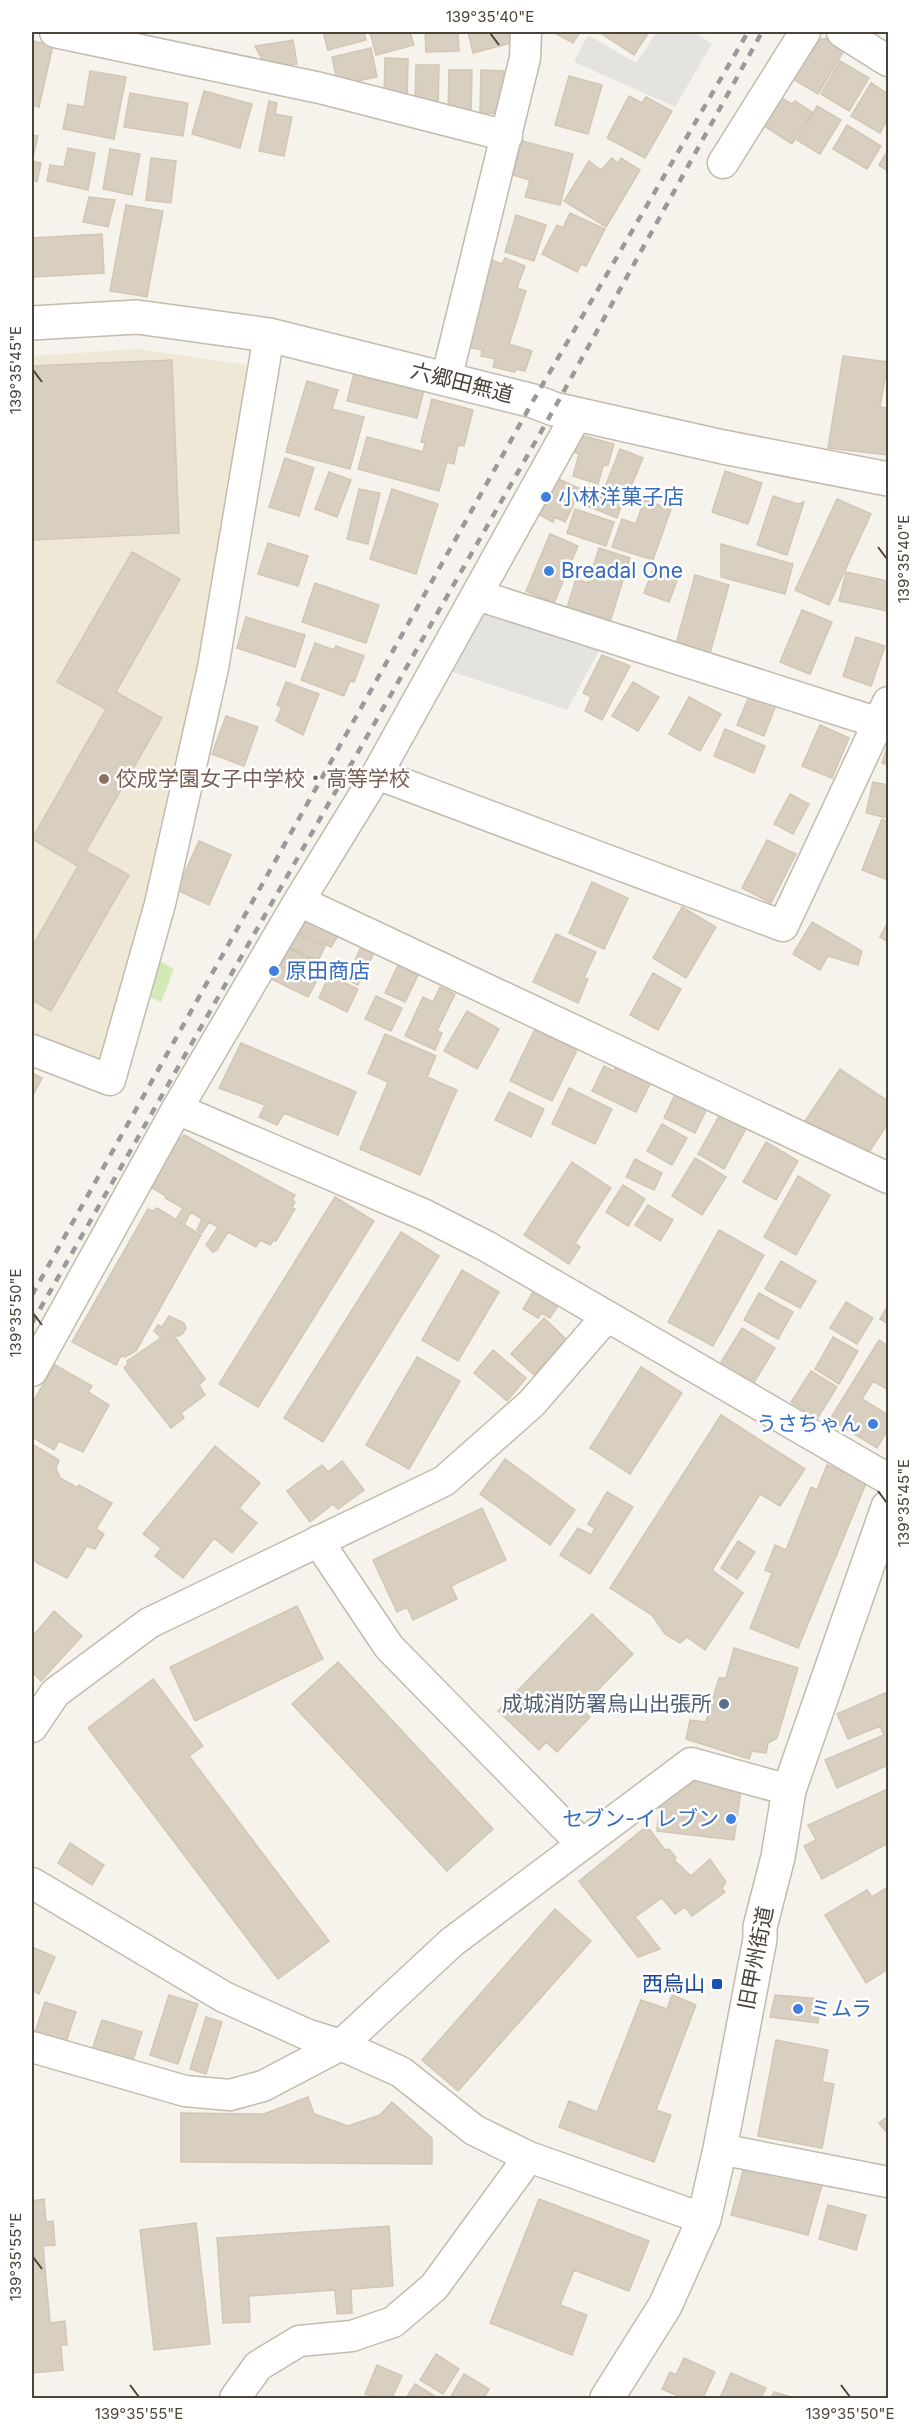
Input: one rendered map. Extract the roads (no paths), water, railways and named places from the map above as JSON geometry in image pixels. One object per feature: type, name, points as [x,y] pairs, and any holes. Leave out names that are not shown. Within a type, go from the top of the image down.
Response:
[{"type":"street","points":[[55,32],[320,88],[507,136]]},
{"type":"street","points":[[446,380],[525,58],[526,32]]},
{"type":"street","points":[[723,163],[805,32]]},
{"type":"street","points":[[842,32],[888,61]]},
{"type":"street","name":"六郷田無道","points":[[32,323],[137,317],[269,334],[533,400],[554,409],[723,447],[888,479]]},
{"type":"street","points":[[32,1050],[110,1080],[160,904],[213,668],[269,334]]},
{"type":"street","points":[[32,1371],[177,1109],[299,900],[377,774],[577,414]]},
{"type":"street","points":[[377,774],[783,926],[884,713],[477,595]]},
{"type":"street","points":[[299,900],[888,1178]]},
{"type":"street","points":[[177,1109],[424,1215],[486,1246],[888,1479]]},
{"type":"street","points":[[32,1727],[55,1693],[149,1623],[444,1481],[532,1403],[607,1316]]},
{"type":"street","name":"旧甲州街道","points":[[607,2398],[665,2306],[704,2219],[720,2149],[758,1950],[760,1927],[778,1857],[789,1790],[888,1507]]},
{"type":"street","points":[[318,1541],[389,1647],[582,1844]]},
{"type":"street","points":[[32,2047],[185,2091],[230,2095],[263,2086],[341,2045],[452,1942],[691,1763],[789,1790]]},
{"type":"street","points":[[32,1883],[224,1997],[306,2034],[341,2045],[400,2072],[474,2130],[528,2157],[704,2219]]},
{"type":"street","points":[[720,2149],[888,2182]]},
{"type":"street","points":[[235,2398],[258,2366],[299,2341],[352,2336],[393,2322],[434,2287],[528,2157]]},
{"type":"railway","points":[[32,1295],[533,401],[748,32]]},
{"type":"railway","points":[[32,1323],[554,409],[762,32]]},
{"type":"place","name":"小林洋菓子店","points":[[546,497]]},
{"type":"place","name":"Breadal One","points":[[549,571]]},
{"type":"place","name":"佼成学園女子中学校・高等学校","points":[[104,779]]},
{"type":"place","name":"原田商店","points":[[274,971]]},
{"type":"place","name":"うさちゃん","points":[[873,1424]]},
{"type":"place","name":"成城消防署烏山出張所","points":[[724,1704]]},
{"type":"place","name":"セブン-イレブン","points":[[731,1819]]},
{"type":"place","name":"西烏山","points":[[717,1984]]},
{"type":"place","name":"ミムラ","points":[[798,2009]]}]
